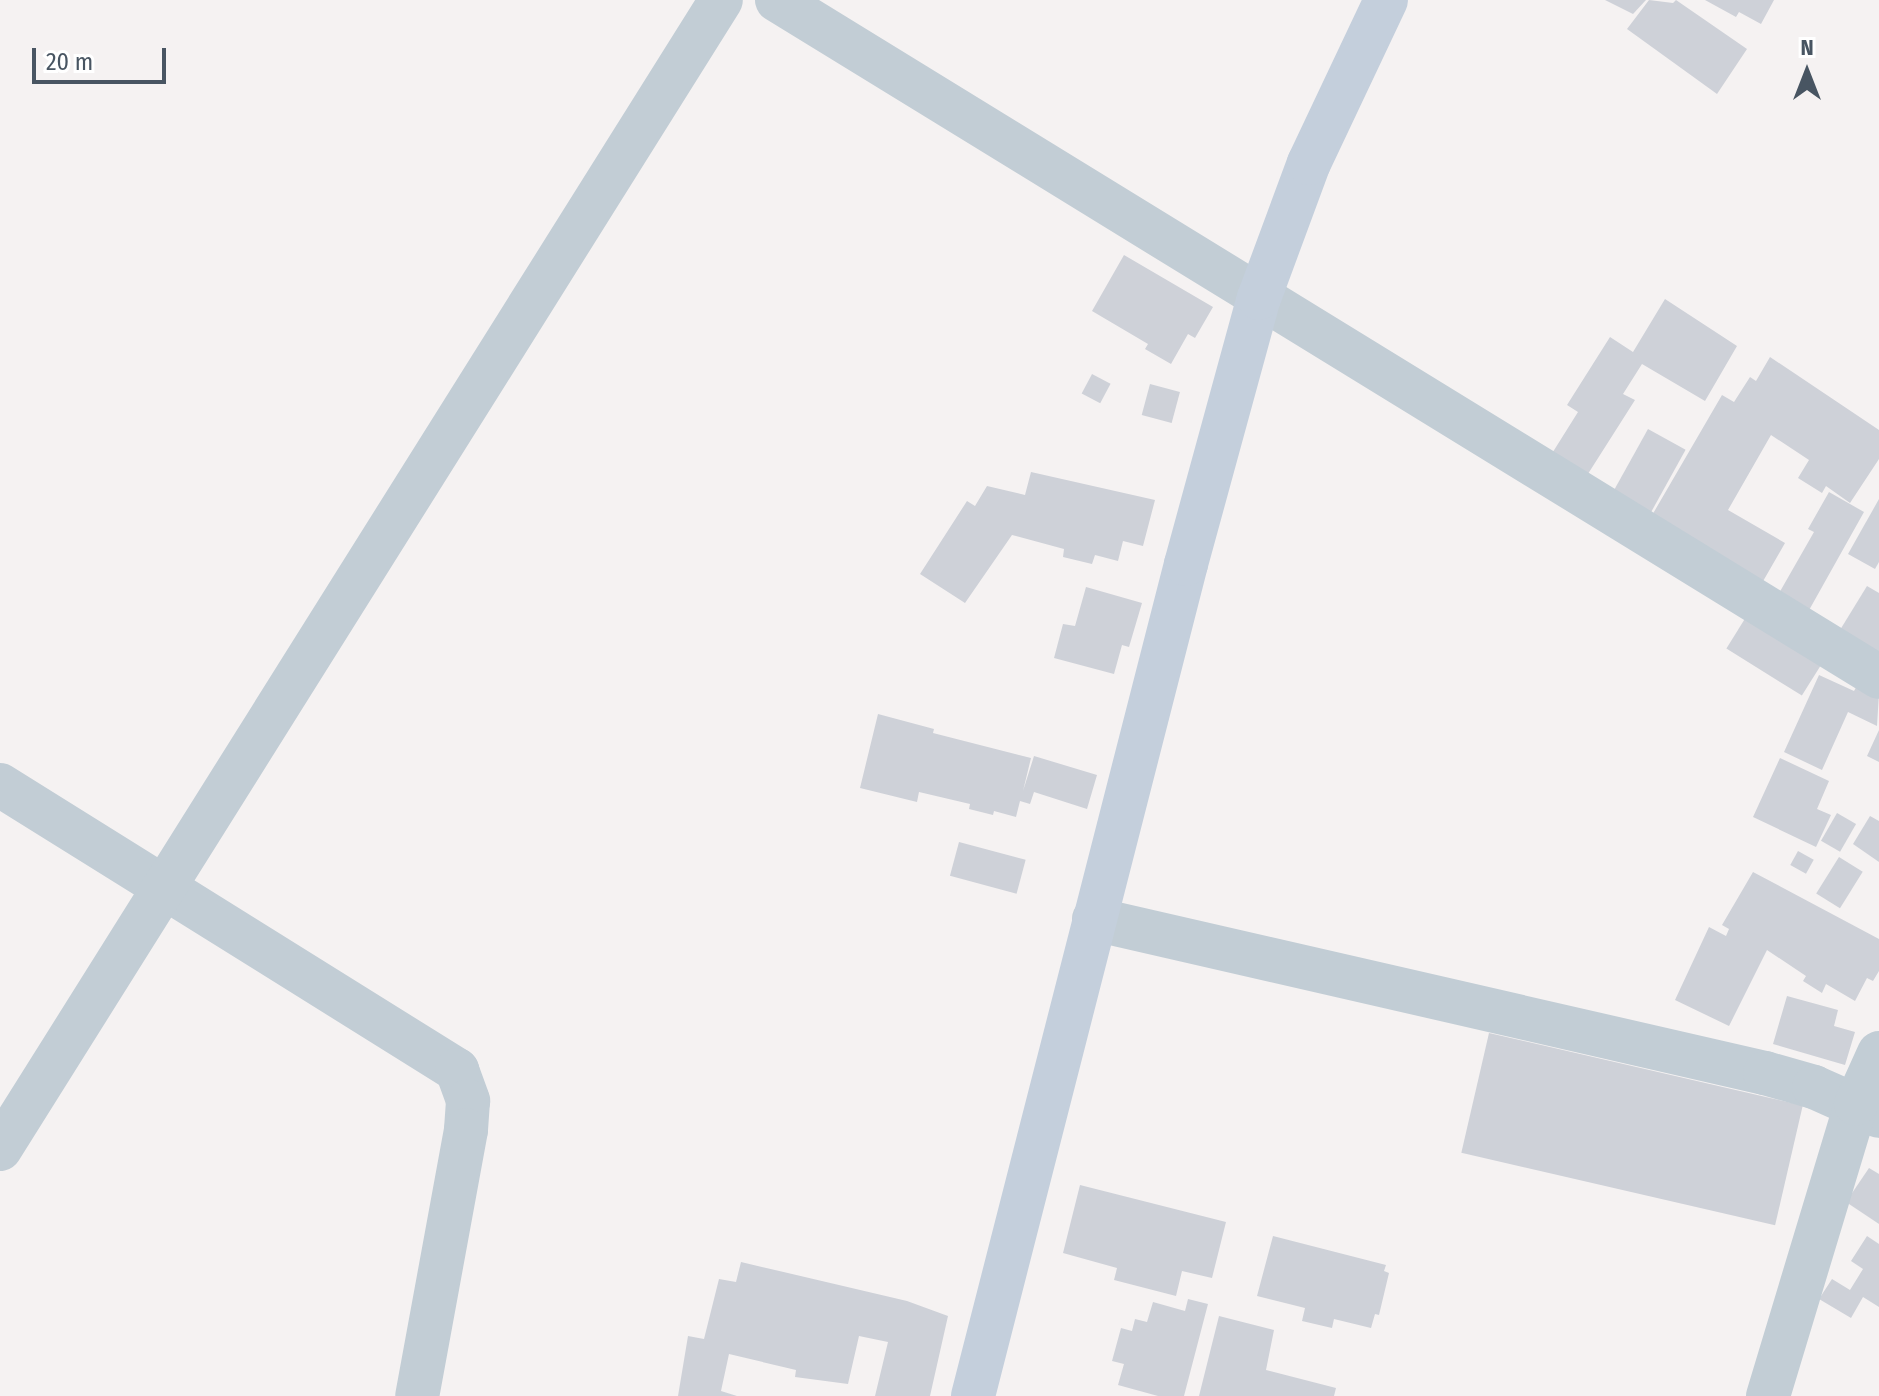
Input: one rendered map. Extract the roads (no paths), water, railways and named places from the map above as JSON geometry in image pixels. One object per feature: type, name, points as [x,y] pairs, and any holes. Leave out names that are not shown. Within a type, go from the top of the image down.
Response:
[{"type":"street","points":[[0,1149],[721,0]]},
{"type":"street","points":[[777,0],[1879,677]]},
{"type":"street","points":[[973,1396],[1094,919],[1259,298],[1309,163],[1386,0]]},
{"type":"street","points":[[0,785],[457,1070],[468,1101],[466,1130],[417,1396]]},
{"type":"street","points":[[1094,919],[1765,1073],[1814,1087],[1867,1110]]},
{"type":"street","points":[[1768,1396],[1867,1110],[1879,1053]]}]
